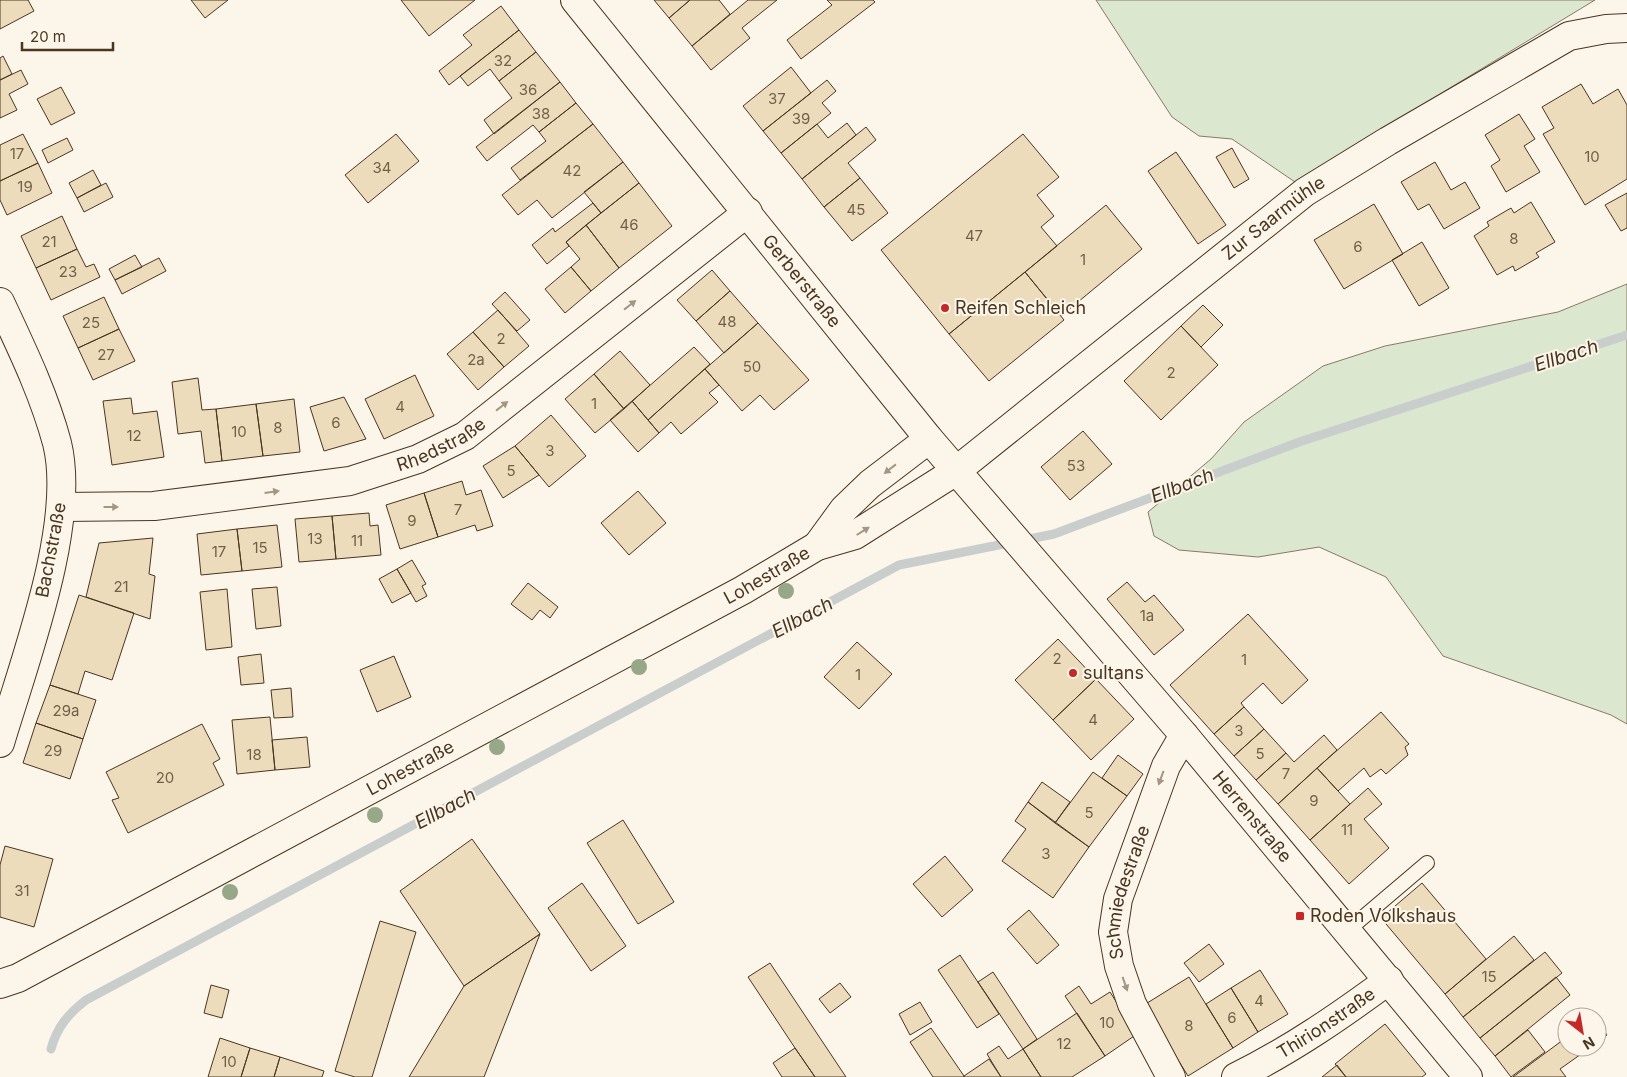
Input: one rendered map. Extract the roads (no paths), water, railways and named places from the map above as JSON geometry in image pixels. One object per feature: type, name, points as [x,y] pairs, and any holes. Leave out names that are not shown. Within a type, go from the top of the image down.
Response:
[{"type":"street","name":"Gerberstraße","points":[[575,0],[748,212],[929,439],[1032,561]]},
{"type":"street","name":"Zur Saarmühle","points":[[956,471],[1305,192],[1420,122],[1569,36],[1606,29],[1627,28]]},
{"type":"street","name":"Rhedstraße","points":[[62,507],[154,506],[272,492],[350,481],[418,459],[465,436],[748,212]]},
{"type":"street","name":"Bachstraße","points":[[0,303],[35,379],[57,444],[62,478],[62,507],[45,590],[0,743]]},
{"type":"street","name":"Lohestraße","points":[[817,546],[850,503],[870,484],[929,439]]},
{"type":"street","name":"Lohestraße","points":[[0,984],[27,974],[734,594],[817,546],[855,535],[956,471]]},
{"type":"street","name":"Herrenstraße","points":[[1032,561],[1184,735],[1468,1077]]},
{"type":"street","name":"Schmiedestraße","points":[[1170,1077],[1132,1004],[1119,966],[1113,932],[1118,899],[1166,766],[1184,735]]},
{"type":"street","name":"Thirionstraße","points":[[1236,1077],[1266,1062],[1332,1022],[1389,980]]},
{"type":"lane","points":[[1347,931],[1428,863]]},
{"type":"waterway","name":"Ellbach","points":[[51,1049],[56,1034],[64,1022],[86,1000],[899,565],[1054,534],[1302,441],[1627,335]]},
{"type":"place","name":"Reifen Schleich","points":[[945,308]]},
{"type":"place","name":"sultans","points":[[1073,673]]},
{"type":"place","name":"Roden Volkshaus","points":[[1300,916]]}]
